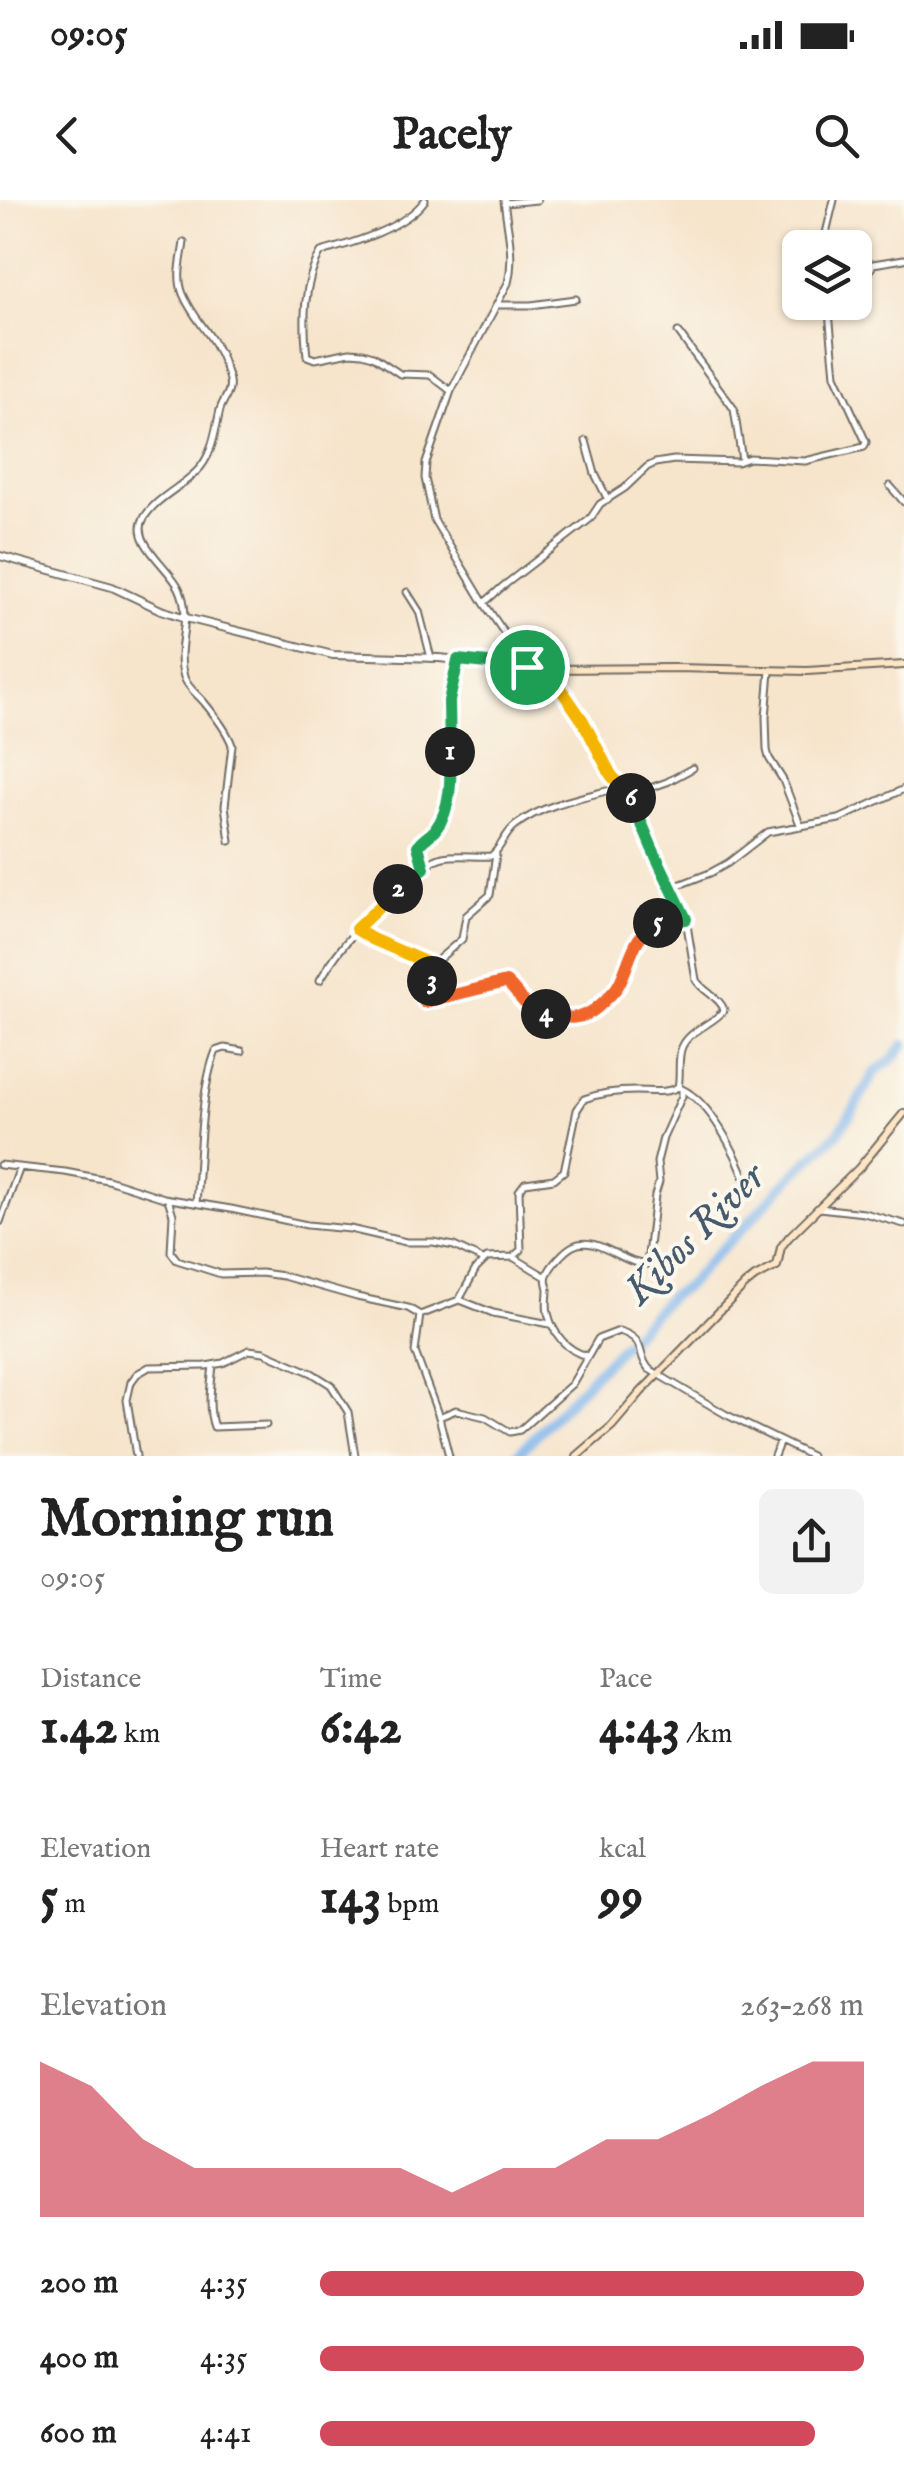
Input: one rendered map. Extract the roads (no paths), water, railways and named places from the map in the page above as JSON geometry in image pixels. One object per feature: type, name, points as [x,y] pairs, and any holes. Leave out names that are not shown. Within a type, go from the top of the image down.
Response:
[{"type":"main road","points":[[527,667],[770,671],[904,665]]},
{"type":"main road","points":[[577,1456],[612,1426],[745,1285],[777,1266],[781,1247],[858,1168],[904,1113]]},
{"type":"street","points":[[425,200],[406,219],[350,244],[321,252],[311,270],[308,287],[307,356],[315,359],[363,353],[400,374],[430,375],[451,391]]},
{"type":"street","points":[[527,667],[434,520],[425,478],[426,463],[451,391],[508,283],[510,228],[504,202],[537,200]]},
{"type":"street","points":[[829,230],[834,200]]},
{"type":"street","points":[[184,242],[180,266],[184,296],[220,352],[230,385],[215,439],[198,471],[154,507],[140,529],[142,538],[170,572],[186,606],[179,650],[185,682],[230,737],[225,806],[230,841]]},
{"type":"street","points":[[872,266],[904,259]]},
{"type":"street","points":[[497,306],[576,300]]},
{"type":"street","points":[[484,603],[590,520],[600,504],[655,463],[749,458],[812,460],[864,447],[866,442],[835,374],[830,320]]},
{"type":"street","points":[[678,332],[734,409],[742,461]]},
{"type":"street","points":[[586,442],[594,474],[608,500]]},
{"type":"street","points":[[890,486],[904,502]]},
{"type":"street","points":[[0,556],[112,587],[186,618],[333,655],[431,658],[527,667]]},
{"type":"street","points":[[406,592],[419,611],[431,658]]},
{"type":"street","points":[[424,868],[418,846],[437,828],[450,794],[449,701],[458,660]]},
{"type":"street","points":[[547,669],[583,721],[611,775],[630,795],[686,919],[696,980],[724,1010],[685,1041],[680,1055],[682,1096],[657,1162],[659,1182],[646,1264],[636,1264],[599,1246],[579,1244],[571,1247],[546,1277],[548,1312],[553,1325],[566,1346],[588,1356]]},
{"type":"street","points":[[770,671],[767,750],[801,827]]},
{"type":"street","points":[[630,795],[668,782],[693,768]]},
{"type":"street","points":[[432,965],[462,940],[466,916],[490,896],[496,853],[507,833],[528,818],[576,798],[622,787]]},
{"type":"street","points":[[672,888],[728,863],[768,832],[839,819],[904,789]]},
{"type":"street","points":[[320,980],[338,949],[356,929],[424,868],[440,858],[496,853]]},
{"type":"street","points":[[356,929],[437,970],[423,998],[425,1002],[506,982],[532,1010],[562,1018],[591,1013],[619,986],[634,947],[648,927],[686,919]]},
{"type":"street","points":[[196,1203],[211,1062],[216,1051],[242,1051]]},
{"type":"street","points":[[513,1258],[520,1250],[519,1191],[525,1183],[554,1179],[564,1171],[578,1110],[590,1096],[680,1088],[692,1094],[721,1131],[746,1182]]},
{"type":"street","points":[[0,1165],[108,1180],[168,1199],[306,1225],[454,1246],[483,1260],[513,1258],[546,1277]]},
{"type":"street","points":[[0,1222],[20,1167]]},
{"type":"street","points":[[168,1199],[173,1215],[171,1252],[177,1260],[220,1274],[282,1276],[408,1308],[420,1315]]},
{"type":"street","points":[[818,1208],[904,1224]]},
{"type":"street","points":[[420,1315],[459,1300],[483,1260]]},
{"type":"street","points":[[459,1300],[553,1325]]},
{"type":"street","points":[[420,1315],[416,1352],[449,1456]]},
{"type":"street","points":[[439,1417],[456,1410],[485,1417],[510,1432],[520,1430],[572,1384],[598,1339],[619,1331],[642,1347],[645,1366],[726,1414],[811,1456]]},
{"type":"street","points":[[136,1456],[127,1400],[130,1382],[137,1374],[150,1367],[213,1365],[255,1350],[331,1385],[348,1412],[354,1456]]},
{"type":"street","points":[[213,1365],[210,1398],[214,1428],[266,1425]]},
{"type":"street","points":[[774,1456],[780,1441]]},
{"type":"waterway","name":"Kibos River","points":[[516,1456],[670,1296],[687,1286],[838,1133],[874,1073],[904,1045]]}]
